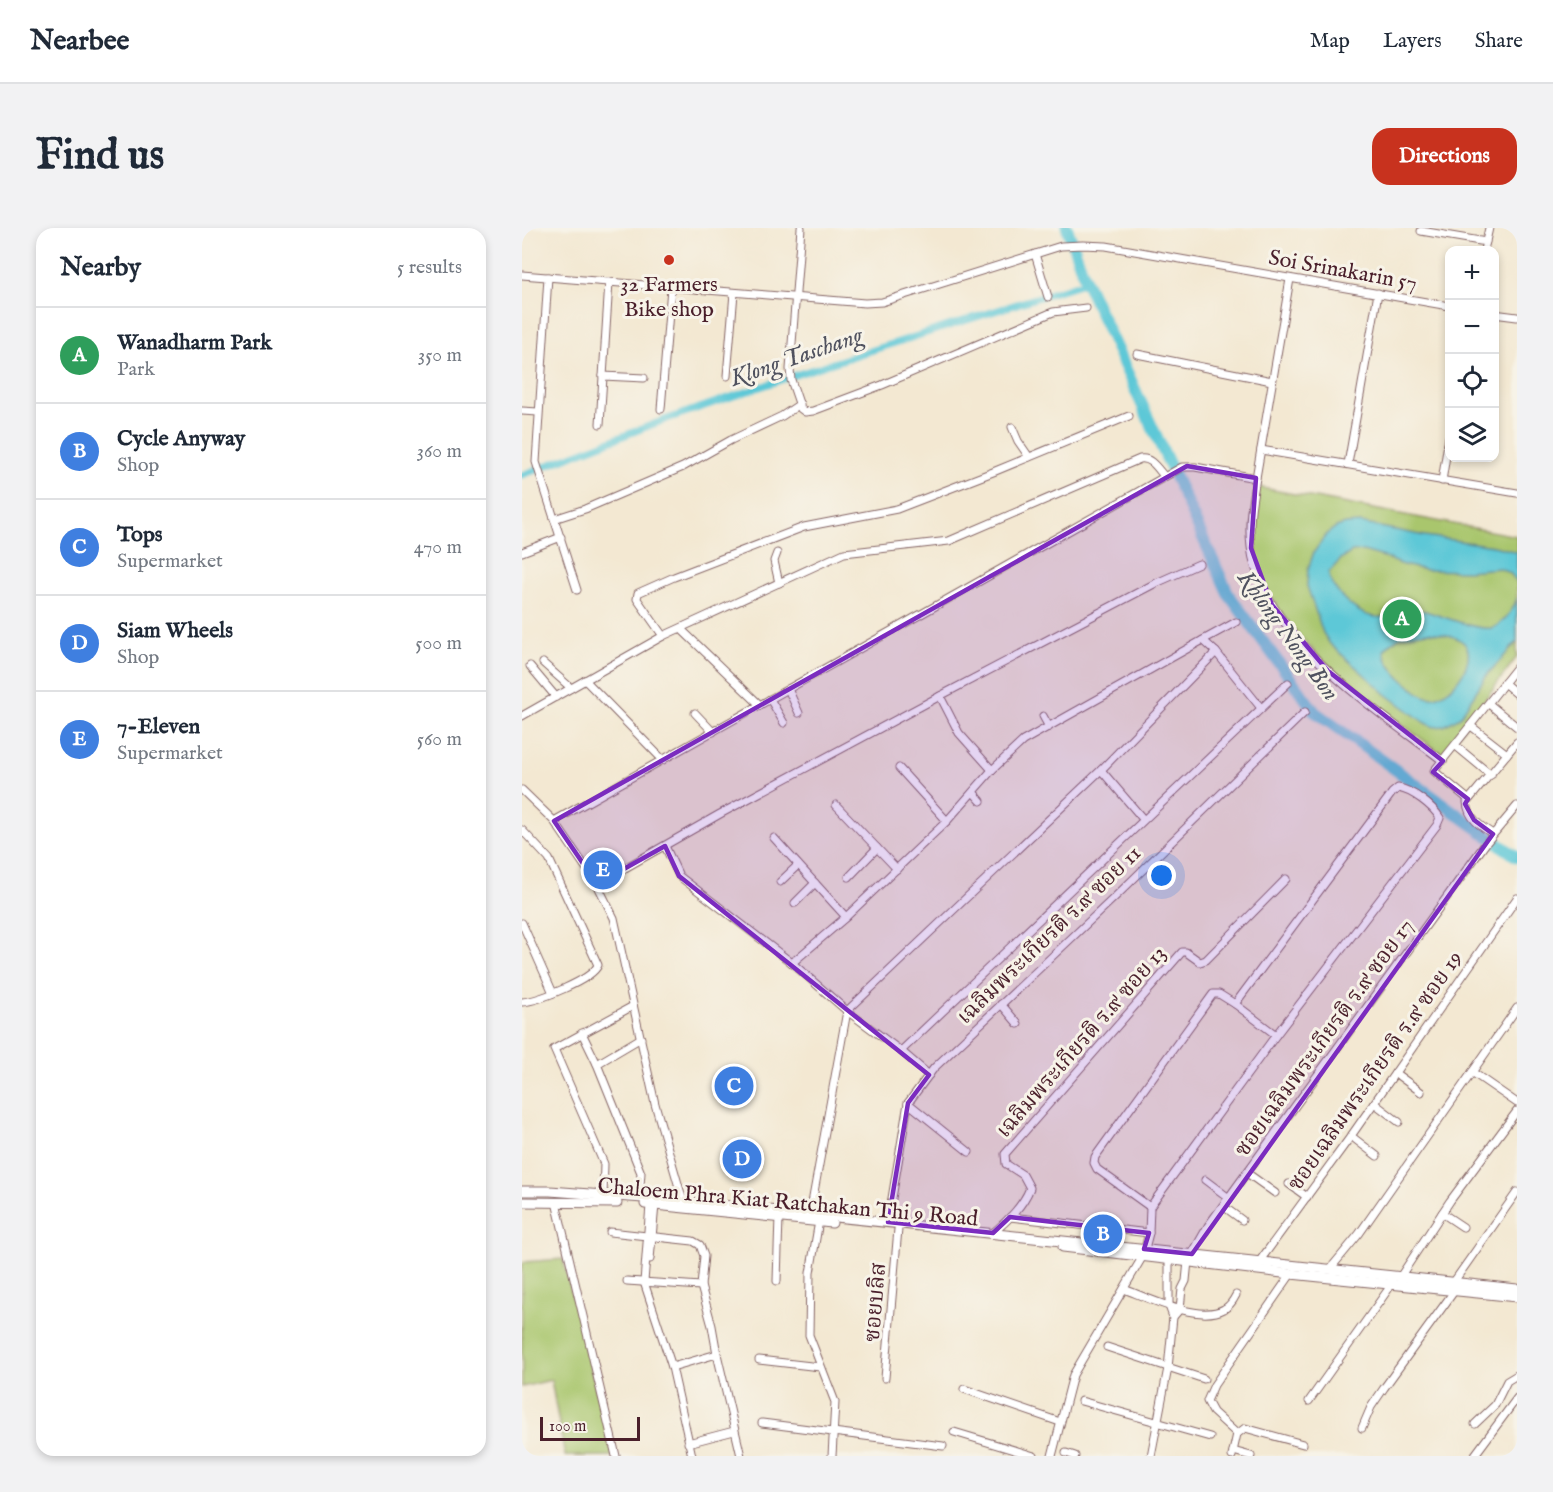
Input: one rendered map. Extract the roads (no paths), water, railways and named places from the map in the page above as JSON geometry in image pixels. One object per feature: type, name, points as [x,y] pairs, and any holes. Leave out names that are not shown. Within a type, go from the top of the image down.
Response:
[{"type":"main road","name":"Chaloem Phra Kiat Ratchakan Thi 9 Road","points":[[523,1197],[577,1194],[683,1201],[707,1207]]},
{"type":"main road","name":"Chaloem Phra Kiat Ratchakan Thi 9 Road","points":[[523,1197],[556,1202],[734,1209],[779,1217],[888,1222],[903,1228]]},
{"type":"main road","name":"Chaloem Phra Kiat Ratchakan Thi 9 Road","points":[[745,1211],[1190,1258],[1291,1274],[1392,1284],[1516,1288]]},
{"type":"main road","name":"Chaloem Phra Kiat Ratchakan Thi 9 Road","points":[[953,1232],[993,1233],[1144,1253],[1169,1260],[1190,1258],[1259,1262],[1400,1277],[1454,1286]]},
{"type":"street","points":[[801,228],[790,369],[791,380],[803,411],[813,411],[882,385],[1053,312],[1086,308]]},
{"type":"street","points":[[1485,246],[1489,228]]},
{"type":"street","points":[[1421,231],[1486,242]]},
{"type":"street","name":"Soi Srinakarin 57","points":[[522,275],[865,303],[882,302],[1061,246],[1083,245],[1106,246],[1445,305]]},
{"type":"street","points":[[1035,254],[1048,297]]},
{"type":"street","points":[[548,277],[536,462],[538,474],[578,590]]},
{"type":"street","points":[[1290,279],[1250,512],[1251,548],[1259,576],[1272,605],[1295,636],[1328,671],[1443,761]]},
{"type":"street","points":[[600,424],[609,282]]},
{"type":"street","points":[[661,409],[671,288]]},
{"type":"street","points":[[727,376],[734,293]]},
{"type":"street","points":[[1348,464],[1378,293]]},
{"type":"street","points":[[1499,315],[1517,317]]},
{"type":"street","points":[[1137,354],[1272,381]]},
{"type":"street","points":[[603,376],[644,378]]},
{"type":"street","points":[[554,519],[585,509],[683,467],[731,440],[782,416],[800,404]]},
{"type":"street","points":[[522,411],[538,412]]},
{"type":"street","points":[[663,636],[637,599],[638,593],[804,527],[897,509],[1129,416]]},
{"type":"street","points":[[1012,426],[1018,441],[1029,457]]},
{"type":"street","points":[[1261,450],[1517,493]]},
{"type":"street","points":[[522,716],[663,636],[844,553],[950,541],[1140,459],[1150,460],[1164,476]]},
{"type":"street","points":[[1442,481],[1445,462]]},
{"type":"street","points":[[554,821],[1182,467],[1195,467],[1256,478]]},
{"type":"street","points":[[522,552],[561,537]]},
{"type":"street","points":[[777,553],[773,558],[778,583]]},
{"type":"street","points":[[597,884],[720,814],[940,696],[1155,584],[1199,564]]},
{"type":"street","points":[[792,963],[846,917],[947,821],[992,770],[1023,741],[1236,622]]},
{"type":"street","points":[[681,629],[760,705]]},
{"type":"street","points":[[1203,640],[1216,652],[1262,708]]},
{"type":"street","points":[[832,1456],[835,1402],[809,1335],[810,1273],[813,1219],[847,1011],[1101,770],[1216,652]]},
{"type":"street","points":[[543,663],[571,688]]},
{"type":"street","points":[[530,666],[556,697]]},
{"type":"street","points":[[1468,799],[1434,771],[1517,667]]},
{"type":"street","points":[[585,680],[663,760]]},
{"type":"street","points":[[901,1051],[1288,683]]},
{"type":"street","points":[[1504,683],[1517,694]]},
{"type":"street","points":[[788,689],[799,713]]},
{"type":"street","points":[[940,696],[959,733],[992,770]]},
{"type":"street","points":[[770,699],[784,723]]},
{"type":"street","points":[[1488,704],[1517,727]]},
{"type":"street","name":"เฉลิมพระเกียรติ ร.๙ ซอย 11","points":[[888,1222],[908,1103],[928,1075],[1305,712]]},
{"type":"street","points":[[695,713],[713,732]]},
{"type":"street","points":[[1043,716],[1049,727]]},
{"type":"street","points":[[1471,726],[1507,754]]},
{"type":"street","points":[[1492,834],[1474,820],[1467,807],[1468,799],[1517,742]]},
{"type":"street","points":[[1456,746],[1491,775]]},
{"type":"street","points":[[899,768],[947,821]]},
{"type":"street","points":[[1101,770],[1143,819]]},
{"type":"street","points":[[1052,1456],[1073,1376],[1144,1253],[1149,1233],[1150,1207],[1276,1035],[1437,825],[1440,818],[1438,814],[1411,792],[1400,788],[1392,793],[1235,1004]]},
{"type":"street","points":[[522,790],[554,821],[597,884],[614,918],[655,1104],[683,1201]]},
{"type":"street","points":[[973,792],[981,801]]},
{"type":"street","points":[[836,805],[897,869]]},
{"type":"street","name":"ซอยเฉลิมพระเกียรติ ร.๙ ซอย 17","points":[[1180,1309],[1182,1289],[1186,1281],[1190,1258],[1200,1239],[1492,834],[1517,806]]},
{"type":"street","points":[[522,830],[549,859],[598,965],[594,972],[554,993],[522,1002]]},
{"type":"street","points":[[774,838],[846,917]]},
{"type":"street","points":[[665,846],[679,876],[792,963],[847,1011],[901,1051],[928,1075]]},
{"type":"street","points":[[849,878],[877,848]]},
{"type":"street","points":[[780,882],[798,865]]},
{"type":"street","name":"เฉลิมพระเกียรติ ร.๙ ซอย 13","points":[[993,1233],[1010,1217],[1027,1196],[1030,1188],[1023,1175],[1006,1164],[1005,1154],[1182,952],[1186,951],[1200,962],[1206,960],[1286,879]]},
{"type":"street","points":[[795,903],[815,883]]},
{"type":"street","name":"ซอยเฉลิมพระเกียรติ ร.๙ ซอย 19","points":[[1259,1262],[1351,1136],[1517,897]]},
{"type":"street","points":[[522,923],[554,993]]},
{"type":"street","points":[[1150,1207],[1097,1169],[1094,1163],[1095,1157],[1213,994],[1219,994],[1235,1004],[1276,1035]]},
{"type":"street","points":[[1001,1004],[1018,1024]]},
{"type":"street","points":[[603,1196],[604,1164],[555,1048],[633,1006]]},
{"type":"street","points":[[1330,1269],[1359,1234],[1517,1008]]},
{"type":"street","points":[[582,1033],[641,1173],[639,1198]]},
{"type":"street","points":[[597,1064],[641,1038]]},
{"type":"street","points":[[1472,1071],[1517,1103]]},
{"type":"street","points":[[1395,1073],[1421,1092]]},
{"type":"street","points":[[1374,1102],[1399,1122]]},
{"type":"street","points":[[908,1103],[969,1152]]},
{"type":"street","points":[[1400,1277],[1442,1213],[1517,1111]]},
{"type":"street","points":[[1351,1136],[1377,1156]]},
{"type":"street","points":[[1246,1173],[1275,1193]]},
{"type":"street","points":[[1205,1180],[1228,1198]]},
{"type":"street","points":[[1289,1184],[1307,1197]]},
{"type":"street","points":[[1362,1428],[1371,1407],[1517,1192]]},
{"type":"street","points":[[556,1202],[616,1456]]},
{"type":"street","points":[[652,1205],[646,1284],[672,1367],[692,1456]]},
{"type":"street","points":[[1223,1206],[1242,1220]]},
{"type":"street","points":[[1442,1213],[1463,1227]]},
{"type":"street","points":[[777,1281],[779,1217]]},
{"type":"street","points":[[1010,1217],[1149,1233]]},
{"type":"street","name":"ซอยบลิส","points":[[885,1378],[903,1228]]},
{"type":"street","points":[[610,1232],[693,1241],[700,1245],[704,1256],[701,1286],[741,1456]]},
{"type":"street","points":[[1151,1456],[1168,1368],[1173,1317],[1169,1306],[1169,1260]]},
{"type":"street","points":[[1237,1434],[1213,1412],[1207,1401],[1220,1376],[1291,1274]]},
{"type":"street","points":[[627,1281],[701,1286]]},
{"type":"street","points":[[1309,1401],[1392,1284]]},
{"type":"street","points":[[1124,1289],[1169,1306],[1209,1313],[1232,1303],[1236,1295]]},
{"type":"street","points":[[1173,1317],[1180,1309]]},
{"type":"street","points":[[1107,1347],[1204,1379]]},
{"type":"street","points":[[672,1367],[717,1354]]},
{"type":"street","points":[[759,1360],[820,1367]]},
{"type":"street","points":[[1475,1424],[1495,1405],[1507,1382],[1517,1375]]},
{"type":"street","points":[[964,1389],[1060,1422]]},
{"type":"street","points":[[1474,1456],[1517,1398]]},
{"type":"street","points":[[1081,1401],[1210,1437]]},
{"type":"street","points":[[762,1423],[943,1446]]},
{"type":"street","points":[[1251,1456],[1232,1454],[1237,1434],[1245,1428],[1303,1444]]},
{"type":"street","points":[[688,1443],[734,1431]]},
{"type":"street","points":[[954,1432],[1034,1456]]},
{"type":"street","points":[[1066,1453],[1075,1456]]},
{"type":"water","points":[[1360,523],[1517,552],[1517,582],[1510,573],[1500,568],[1467,571],[1426,570],[1403,565],[1363,551],[1352,552],[1342,558],[1329,572],[1333,585],[1347,602],[1364,614],[1378,617],[1425,611],[1469,625],[1491,628],[1507,616],[1517,598],[1517,642],[1486,676],[1460,717],[1444,726],[1434,727],[1425,723],[1386,694],[1330,644],[1323,633],[1307,586],[1308,569],[1314,552],[1327,534],[1336,527]],"holes":[[[1429,632],[1461,640],[1468,650],[1468,659],[1460,678],[1453,686],[1436,697],[1427,697],[1404,681],[1389,664],[1384,651],[1398,638]]]},
{"type":"waterway","name":"Khlong Nong Bon","points":[[1067,228],[1086,282],[1229,595],[1315,712],[1517,857]]},
{"type":"waterway","name":"Klong Taschang","points":[[522,475],[667,419],[798,374],[1086,282]]},
{"type":"place","name":"32 Farmers Bike shop","points":[[669,260]]},
{"type":"place","name":"Wanadharm Park","points":[[1402,619]]},
{"type":"place","name":"7-Eleven","points":[[603,870]]},
{"type":"place","name":"Tops","points":[[734,1086]]},
{"type":"place","name":"Siam Wheels","points":[[742,1159]]},
{"type":"place","name":"Cycle Anyway","points":[[1103,1234]]}]
